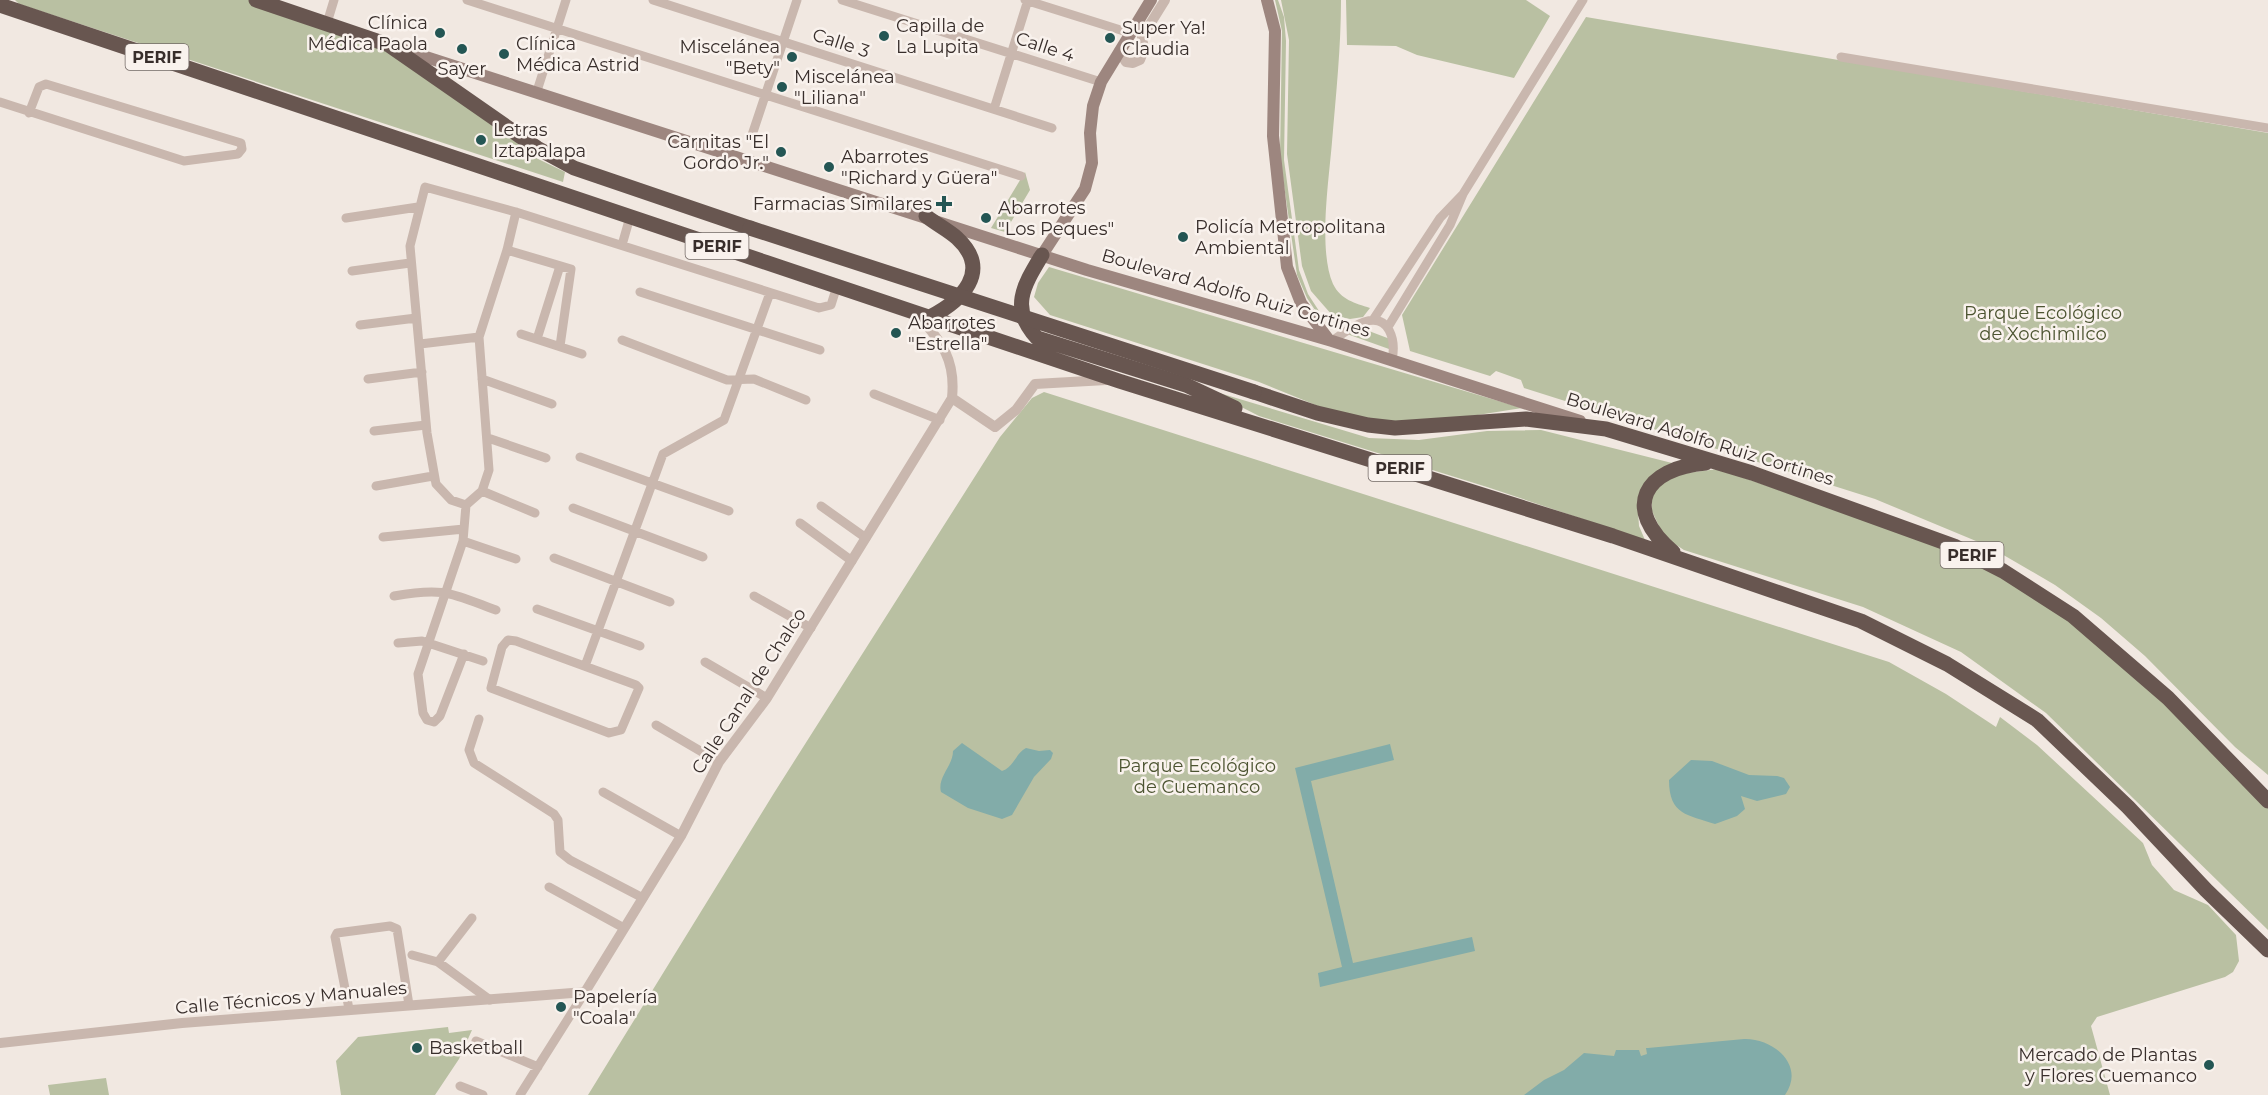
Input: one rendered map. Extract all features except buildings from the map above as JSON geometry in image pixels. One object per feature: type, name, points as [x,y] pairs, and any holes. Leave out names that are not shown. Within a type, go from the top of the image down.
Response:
[{"type":"highway","name":"PERIF","points":[[256,0],[389,45],[537,148],[574,168],[750,228],[1317,413],[1386,427],[1526,419],[1606,429]]},
{"type":"highway","name":"PERIF","points":[[0,5],[1119,381],[1285,431],[1680,558],[1861,621],[1947,664],[2037,720],[2128,807],[2206,890],[2268,950]]},
{"type":"highway","points":[[923,315],[951,306],[968,289],[972,277],[971,263],[957,238],[926,216]]},
{"type":"highway","points":[[1042,255],[1025,284],[1021,298],[1022,314],[1029,329],[1037,338],[1186,385],[1285,431]]},
{"type":"highway","name":"Boulevard Adolfo Ruiz Cortines","points":[[1606,429],[1854,508],[1954,546],[2004,571],[2073,616],[2121,655],[2168,698],[2268,801]]},
{"type":"highway","points":[[1680,558],[1653,531],[1644,510],[1645,498],[1657,478],[1666,471],[1683,465],[1715,462]]},
{"type":"main road","points":[[1042,255],[1085,189],[1092,162],[1090,133],[1093,106],[1101,82],[1151,0]]},
{"type":"main road","points":[[1268,0],[1275,31],[1273,136],[1287,267],[1301,303],[1331,341]]},
{"type":"main road","name":"PERIF","points":[[389,45],[1042,255]]},
{"type":"main road","name":"Boulevard Adolfo Ruiz Cortines","points":[[1042,255],[1331,341],[1606,429]]},
{"type":"street","points":[[327,23],[334,0]]},
{"type":"street","points":[[467,0],[1021,176]]},
{"type":"street","points":[[537,91],[566,0]]},
{"type":"street","name":"Calle 3","points":[[654,0],[1052,128]]},
{"type":"street","points":[[753,135],[797,0]]},
{"type":"street","name":"Calle 4","points":[[842,0],[1101,82]]},
{"type":"street","points":[[994,110],[1027,0],[1130,33]]},
{"type":"street","points":[[1119,51],[1126,62],[1132,63],[1140,60],[1144,50],[1142,37],[1165,0]]},
{"type":"street","points":[[1388,327],[1450,225],[1463,194],[1583,0]]},
{"type":"street","points":[[1842,57],[2268,128]]},
{"type":"street","points":[[0,102],[29,113],[184,161],[238,154],[242,149],[241,143],[46,84],[39,87],[29,113]]},
{"type":"street","points":[[466,505],[451,500],[442,492],[433,476],[426,425],[420,344],[410,263],[410,246],[418,207],[425,187],[516,212],[770,293],[826,308],[831,305],[837,286]]},
{"type":"street","points":[[1331,341],[1355,326],[1372,320],[1405,274],[1440,218],[1463,194]]},
{"type":"street","points":[[346,218],[418,207]]},
{"type":"street","points":[[464,654],[440,716],[434,722],[427,720],[423,713],[418,675],[463,541],[466,505],[482,491],[489,470],[479,337],[507,250],[516,212]]},
{"type":"street","points":[[622,245],[630,217]]},
{"type":"street","points":[[507,250],[571,269],[572,275],[560,346]]},
{"type":"street","points":[[352,271],[410,263]]},
{"type":"street","points":[[537,339],[560,266]]},
{"type":"street","points":[[1405,274],[1416,280]]},
{"type":"street","points":[[640,292],[820,350]]},
{"type":"street","points":[[585,666],[652,483],[667,449],[723,422],[741,380],[770,293]]},
{"type":"street","name":"Calle Canal de Chalco","points":[[520,1095],[681,836],[718,762],[767,698],[940,420],[956,402],[951,363],[923,315]]},
{"type":"street","points":[[360,325],[416,318]]},
{"type":"street","points":[[1372,320],[1388,327],[1395,346],[1392,360]]},
{"type":"street","points":[[521,334],[582,354]]},
{"type":"street","points":[[420,344],[479,337]]},
{"type":"street","points":[[622,340],[727,380],[754,379],[807,400]]},
{"type":"street","points":[[368,379],[422,372]]},
{"type":"street","points":[[483,379],[552,404]]},
{"type":"street","points":[[956,402],[995,427],[1017,410],[1035,384],[1087,380],[1119,381]]},
{"type":"street","points":[[874,394],[940,420]]},
{"type":"street","points":[[374,431],[426,425]]},
{"type":"street","points":[[488,438],[546,458]]},
{"type":"street","points":[[580,457],[729,511]]},
{"type":"street","points":[[376,486],[433,476]]},
{"type":"street","points":[[482,491],[535,513]]},
{"type":"street","points":[[821,506],[866,538]]},
{"type":"street","points":[[573,508],[634,533],[703,557]]},
{"type":"street","points":[[800,524],[852,561]]},
{"type":"street","points":[[383,537],[465,529]]},
{"type":"street","points":[[463,541],[516,559]]},
{"type":"street","points":[[555,558],[670,602]]},
{"type":"street","points":[[394,596],[422,591],[447,591],[496,610]]},
{"type":"street","points":[[754,596],[811,628]]},
{"type":"street","points":[[537,609],[640,646]]},
{"type":"street","points":[[508,640],[585,666],[639,688],[621,730],[617,733],[609,733],[491,688],[502,647],[508,640]]},
{"type":"street","points":[[398,643],[414,641],[429,644],[483,661]]},
{"type":"street","points":[[705,662],[767,698]]},
{"type":"street","points":[[478,719],[469,750],[474,762],[554,814],[558,820],[560,852],[570,860],[643,898]]},
{"type":"street","points":[[656,725],[718,762]]},
{"type":"street","points":[[603,792],[681,836]]},
{"type":"street","points":[[549,887],[624,928]]},
{"type":"street","points":[[438,962],[472,918]]},
{"type":"street","points":[[349,1009],[335,937],[337,933],[390,926],[397,929],[409,1005]]},
{"type":"street","points":[[412,955],[438,962],[490,1000]]},
{"type":"street","name":"Calle Técnicos y Manuales","points":[[0,1043],[182,1023],[585,992]]},
{"type":"street","points":[[476,1041],[538,1067]]},
{"type":"street","points":[[460,1086],[483,1095]]},
{"type":"green space","points":[[15,0],[254,0],[394,43],[534,157],[565,172],[563,182],[19,4]]},
{"type":"green space","points":[[1275,0],[1278,0],[1284,17],[1286,41],[1284,160],[1299,270],[1308,294],[1319,311],[1317,313],[1307,298],[1297,275],[1280,158],[1282,31]]},
{"type":"green space","points":[[1281,0],[1341,0],[1338,71],[1326,214],[1326,253],[1333,284],[1340,294],[1370,308],[1363,317],[1350,319],[1332,315],[1311,291],[1302,266],[1287,154],[1289,40]]},
{"type":"green space","points":[[1346,0],[1526,0],[1550,16],[1514,78],[1417,55],[1396,46],[1347,45]]},
{"type":"green space","name":"Parque Ecológico de Xochimilco","points":[[1586,17],[2268,133],[2268,775],[2235,747],[2145,656],[2101,618],[2055,585],[1988,546],[1875,499],[1524,388],[1521,380],[1496,371],[1490,376],[1410,351],[1402,315]]},
{"type":"green space","points":[[1025,172],[1030,190],[1005,232],[991,228]]},
{"type":"green space","points":[[1049,267],[1522,408],[1446,420],[1378,422],[1323,408],[1259,382],[1050,315],[1034,297],[1038,283]]},
{"type":"green space","points":[[1361,328],[1390,339],[1389,349],[1347,334]]},
{"type":"green space","points":[[1206,389],[1369,438],[1419,440],[1487,431],[1541,430],[1676,464],[1638,511],[1639,526],[1645,540],[1487,487],[1259,416]]},
{"type":"green space","name":"Parque Ecológico de Cuemanco","points":[[1044,392],[1889,662],[1946,694],[1996,727],[2000,717],[2037,745],[2143,843],[2152,865],[2174,890],[2208,905],[2236,935],[2239,961],[2233,972],[2225,977],[2097,1017],[2091,1026],[2110,1095],[588,1095],[774,793],[1000,437],[1032,398]]},
{"type":"green space","points":[[1718,469],[1959,552],[2075,621],[2167,705],[2268,808],[2268,930],[2046,713],[1961,652],[1863,607],[1684,550],[1664,537],[1652,511],[1652,490],[1664,476]]},
{"type":"green space","points":[[448,1027],[449,1033],[472,1030],[459,1059],[435,1095],[341,1095],[336,1061],[358,1037]]},
{"type":"green space","points":[[106,1078],[109,1095],[50,1095],[48,1085]]},
{"type":"water","points":[[962,743],[1002,771],[1009,767],[1026,748],[1039,751],[1050,750],[1053,753],[1051,759],[1034,777],[1012,815],[1002,819],[968,808],[941,792],[941,781],[951,762],[953,751]]},
{"type":"water","points":[[1390,744],[1394,760],[1311,781],[1353,963],[1472,937],[1475,951],[1320,987],[1318,973],[1342,967],[1295,768]]},
{"type":"water","points":[[1691,760],[1712,761],[1749,775],[1777,776],[1784,778],[1790,787],[1786,794],[1757,801],[1741,796],[1745,809],[1737,816],[1715,824],[1682,812],[1672,800],[1669,780]]},
{"type":"water","points":[[1744,1039],[1766,1043],[1783,1055],[1792,1073],[1785,1095],[1524,1095],[1544,1080],[1564,1070],[1584,1053],[1614,1056],[1616,1050],[1639,1050],[1641,1056],[1647,1054],[1646,1048]]},
{"type":"place","name":"Clínica Médica Paola","points":[[440,33]]},
{"type":"place","name":"Capilla de La Lupita","points":[[884,36]]},
{"type":"place","name":"Super Ya! Claudia","points":[[1110,38]]},
{"type":"place","name":"Sayer","points":[[462,49]]},
{"type":"place","name":"Clínica Médica Astrid","points":[[504,54]]},
{"type":"place","name":"Miscelánea \"Bety\"","points":[[792,57]]},
{"type":"place","name":"Miscelánea \"Liliana\"","points":[[782,87]]},
{"type":"place","name":"Letras Iztapalapa","points":[[481,140]]},
{"type":"place","name":"Carnitas \"El Gordo Jr.\"","points":[[781,152]]},
{"type":"place","name":"Abarrotes \"Richard y Güera\"","points":[[829,167]]},
{"type":"place","name":"Farmacias Similares","points":[[944,204]]},
{"type":"place","name":"Abarrotes \"Los Peques\"","points":[[986,218]]},
{"type":"place","name":"Policía Metropolitana Ambiental","points":[[1183,237]]},
{"type":"place","name":"Abarrotes \"Estrella\"","points":[[896,333]]},
{"type":"place","name":"Papelería \"Coala\"","points":[[561,1007]]},
{"type":"place","name":"Basketball","points":[[417,1048]]},
{"type":"place","name":"Mercado de Plantas y Flores Cuemanco","points":[[2209,1065]]}]
